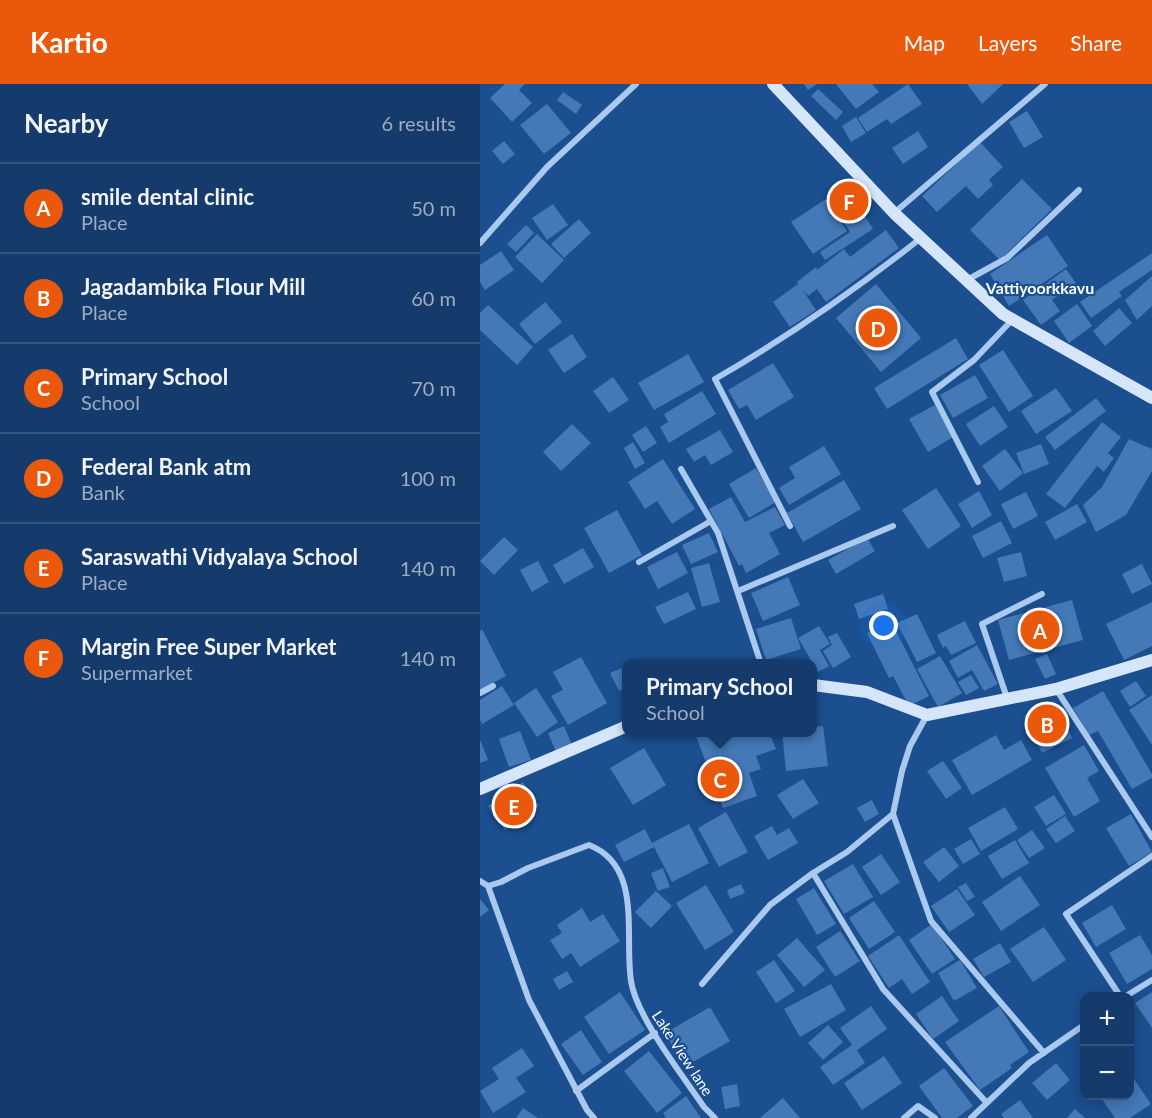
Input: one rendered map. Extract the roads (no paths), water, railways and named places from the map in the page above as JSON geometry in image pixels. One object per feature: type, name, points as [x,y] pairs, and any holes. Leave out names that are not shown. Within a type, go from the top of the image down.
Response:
[{"type":"street","points":[[480,243],[547,167],[636,84]]},
{"type":"street","points":[[773,84],[894,213],[1003,314],[1152,398]]},
{"type":"street","points":[[894,213],[1045,84]]},
{"type":"street","points":[[966,280],[1007,258],[1079,190]]},
{"type":"street","points":[[790,526],[715,380],[765,350],[857,288],[921,238]]},
{"type":"street","points":[[978,482],[932,392],[974,360],[1012,320]]},
{"type":"street","points":[[681,469],[718,533],[760,659]]},
{"type":"street","points":[[639,562],[711,521]]},
{"type":"street","points":[[738,591],[893,526]]},
{"type":"street","points":[[1007,698],[982,624],[1042,594]]},
{"type":"street","points":[[817,685],[867,692],[927,715],[1056,689],[1152,660]]},
{"type":"street","points":[[480,693],[493,686]]},
{"type":"street","points":[[1056,689],[1152,837]]},
{"type":"street","points":[[927,715],[910,746],[893,814],[931,921],[1044,1053]]},
{"type":"street","points":[[480,789],[622,728]]},
{"type":"street","points":[[702,984],[770,905],[813,873],[847,852],[893,814]]},
{"type":"street","name":"Lake View lane","points":[[488,886],[589,845],[601,850],[618,868],[627,894],[631,983],[644,1017],[704,1107],[715,1118]]},
{"type":"street","points":[[1117,992],[1066,914],[1152,856]]},
{"type":"street","points":[[813,873],[883,989],[987,1103]]},
{"type":"street","points":[[480,881],[488,886],[529,1000],[576,1091],[594,1118]]},
{"type":"street","points":[[1132,992],[1152,980]]},
{"type":"street","points":[[971,1118],[1029,1064],[1080,1028]]},
{"type":"street","points":[[576,1091],[655,1033]]},
{"type":"street","points":[[904,1118],[918,1106],[935,1118]]},
{"type":"place","name":"Margin Free Super Market","points":[[849,201]]},
{"type":"place","name":"Federal Bank atm","points":[[878,328]]},
{"type":"place","name":"smile dental clinic","points":[[1040,630]]},
{"type":"place","name":"Jagadambika Flour Mill","points":[[1047,724]]},
{"type":"place","name":"Primary School","points":[[720,779]]},
{"type":"place","name":"Saraswathi Vidyalaya School","points":[[514,806]]},
{"type":"district","name":"Vattiyoorkkavu","points":[[1040,287]]}]
